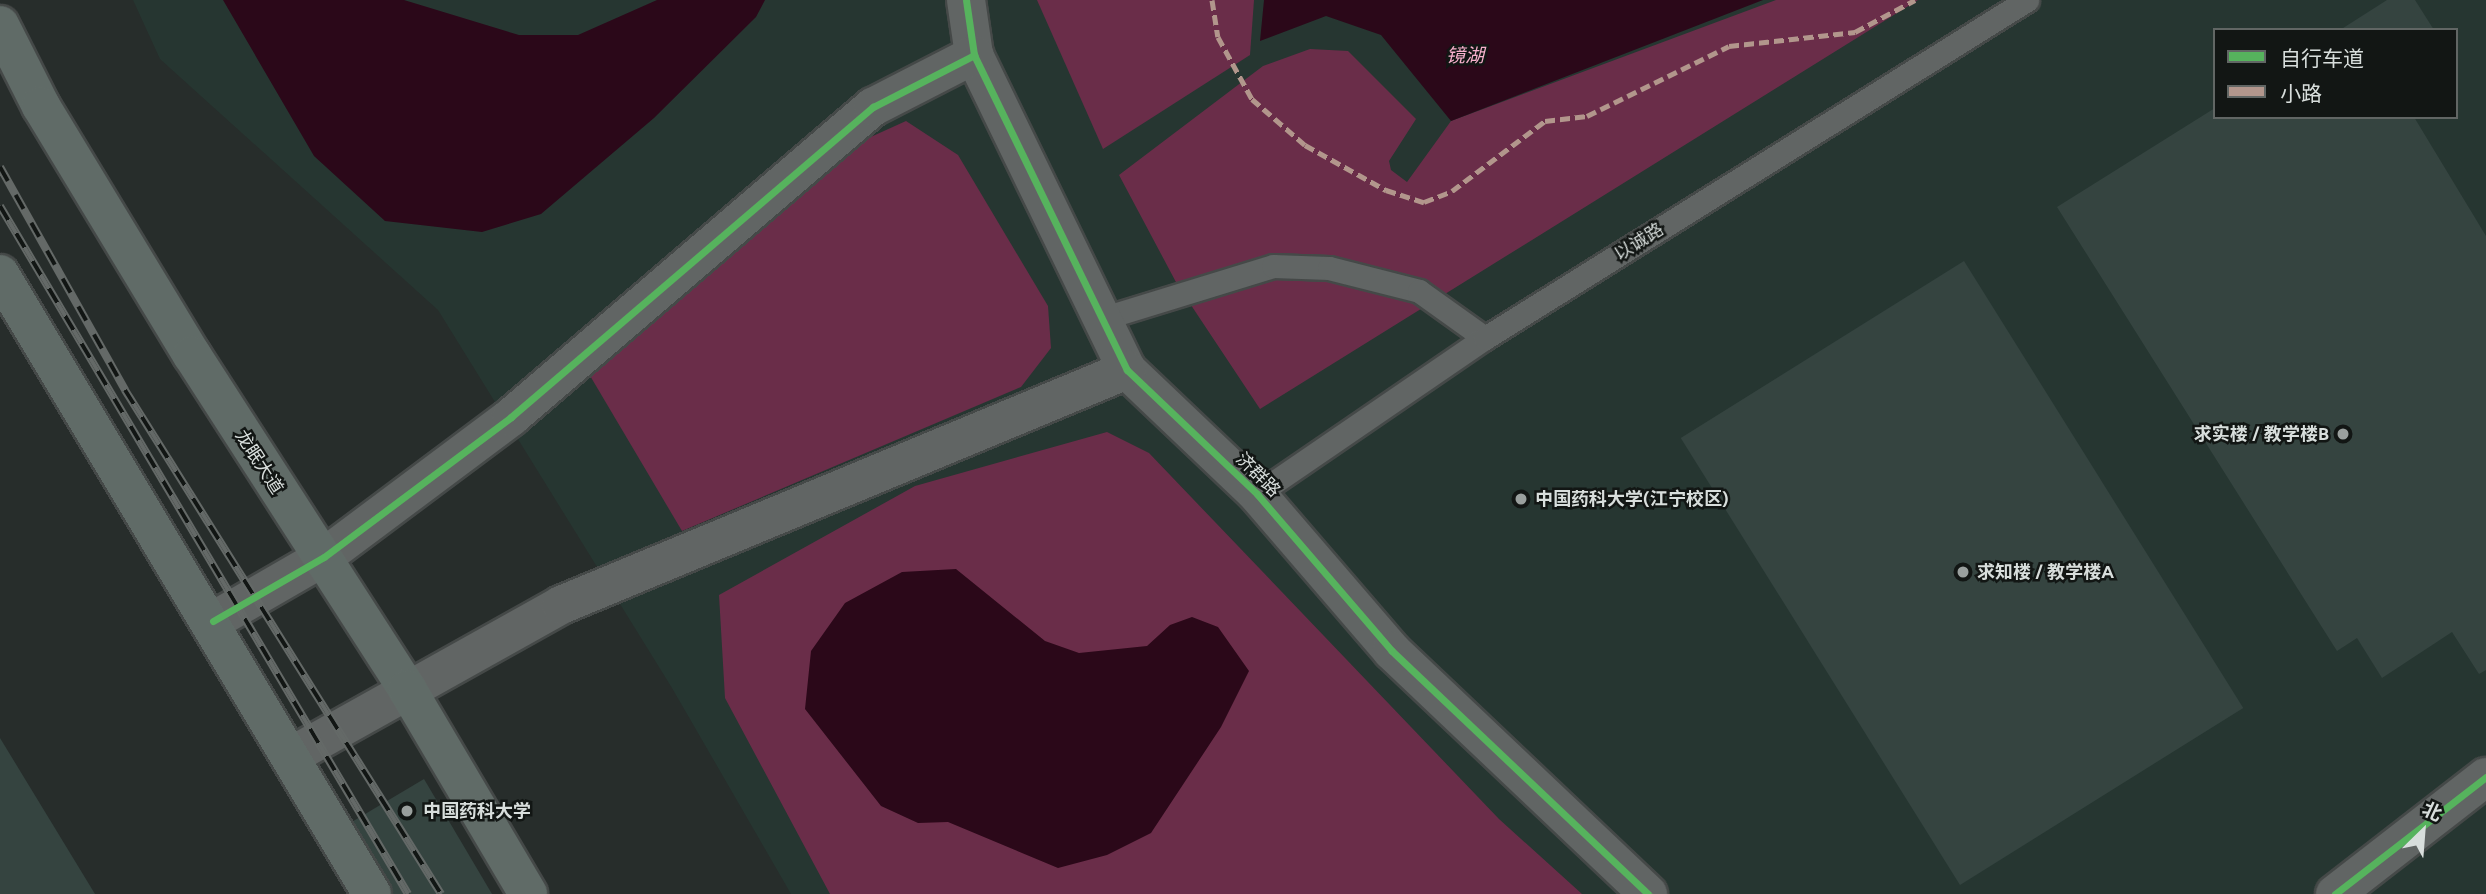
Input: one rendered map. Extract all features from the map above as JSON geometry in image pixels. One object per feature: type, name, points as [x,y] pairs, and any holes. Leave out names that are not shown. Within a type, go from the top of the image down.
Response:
[{"type":"main road","name":"龙眠大道","points":[[0,25],[41,106],[192,355],[407,689],[528,894]]},
{"type":"main road","points":[[0,274],[213,621],[372,894]]},
{"type":"street","name":"济群路","points":[[966,0],[974,55],[1127,370],[1257,494],[1392,651],[1648,894]]},
{"type":"street","points":[[213,621],[324,557],[511,416],[873,107],[974,55]]},
{"type":"street","points":[[292,756],[407,689],[561,605],[1127,370]]},
{"type":"street","points":[[2334,894],[2486,777]]},
{"type":"lane","name":"以诚路","points":[[1257,494],[1485,338],[2027,0]]},
{"type":"lane","points":[[1104,318],[1273,266],[1329,268],[1419,290],[1485,338]]},
{"type":"shaded area","name":"中国药科大学(江宁校区)","points":[[133,0],[2486,0],[2486,894],[791,894],[672,688],[438,310],[160,59]]},
{"type":"shaded area","points":[[1037,0],[1254,0],[1250,55],[1103,149]]},
{"type":"shaded area","points":[[1776,0],[1918,0],[1260,409],[1177,284],[1119,175],[1263,66],[1310,49],[1348,51],[1416,119],[1389,161],[1391,170],[1407,182],[1451,121]]},
{"type":"shaded area","points":[[906,121],[958,155],[1048,306],[1051,348],[1021,387],[682,531],[589,374],[853,145]]},
{"type":"shaded area","points":[[1107,432],[1149,453],[1499,819],[1582,894],[830,894],[725,698],[719,595],[915,486]]},
{"type":"water","points":[[223,0],[404,0],[519,35],[578,35],[657,0],[765,0],[756,17],[654,118],[541,214],[482,232],[385,221],[314,156]]},
{"type":"water","name":"镜湖","points":[[1264,0],[1763,0],[1451,121],[1381,35],[1326,16],[1260,41]]},
{"type":"water","points":[[956,569],[1045,641],[1079,653],[1147,646],[1170,625],[1192,617],[1218,627],[1249,671],[1221,727],[1151,833],[1107,855],[1058,868],[948,822],[918,823],[881,806],[805,709],[811,651],[845,603],[902,572]]},
{"type":"building","points":[[2387,0],[2415,0],[2433,28],[2343,28]]},
{"type":"building","name":"求实楼 / 教学楼B","points":[[2213,109],[2213,119],[2415,119],[2486,236],[2486,670],[2479,674],[2452,632],[2382,678],[2357,638],[2337,651],[2057,207]]},
{"type":"building","name":"求知楼 / 教学楼A","points":[[1964,261],[2243,708],[1960,885],[1681,438]]},
{"type":"building","points":[[0,738],[95,894],[0,894]]},
{"type":"building","name":"中国药科大学","points":[[424,779],[492,894],[350,894],[318,842]]},
{"type":"railway","points":[[0,167],[125,390],[441,894]]},
{"type":"railway","points":[[0,206],[408,894]]},
{"type":"marked path","points":[[1212,0],[1218,37],[1252,99],[1305,145],[1386,190],[1424,202],[1452,191],[1545,121],[1587,116],[1729,46],[1855,32],[1915,0]]},
{"type":"cycle path","points":[[966,0],[974,55],[1127,370],[1257,494],[1392,651],[1648,894]]},
{"type":"cycle path","points":[[213,621],[324,557],[511,417],[873,107],[974,55]]},
{"type":"cycle path","points":[[2335,894],[2486,777]]},
{"type":"place","name":"求实楼 / 教学楼B","points":[[2343,434]]},
{"type":"place","name":"中国药科大学(江宁校区)","points":[[1521,499]]},
{"type":"place","name":"求知楼 / 教学楼A","points":[[1963,572]]},
{"type":"place","name":"中国药科大学","points":[[407,811]]}]
